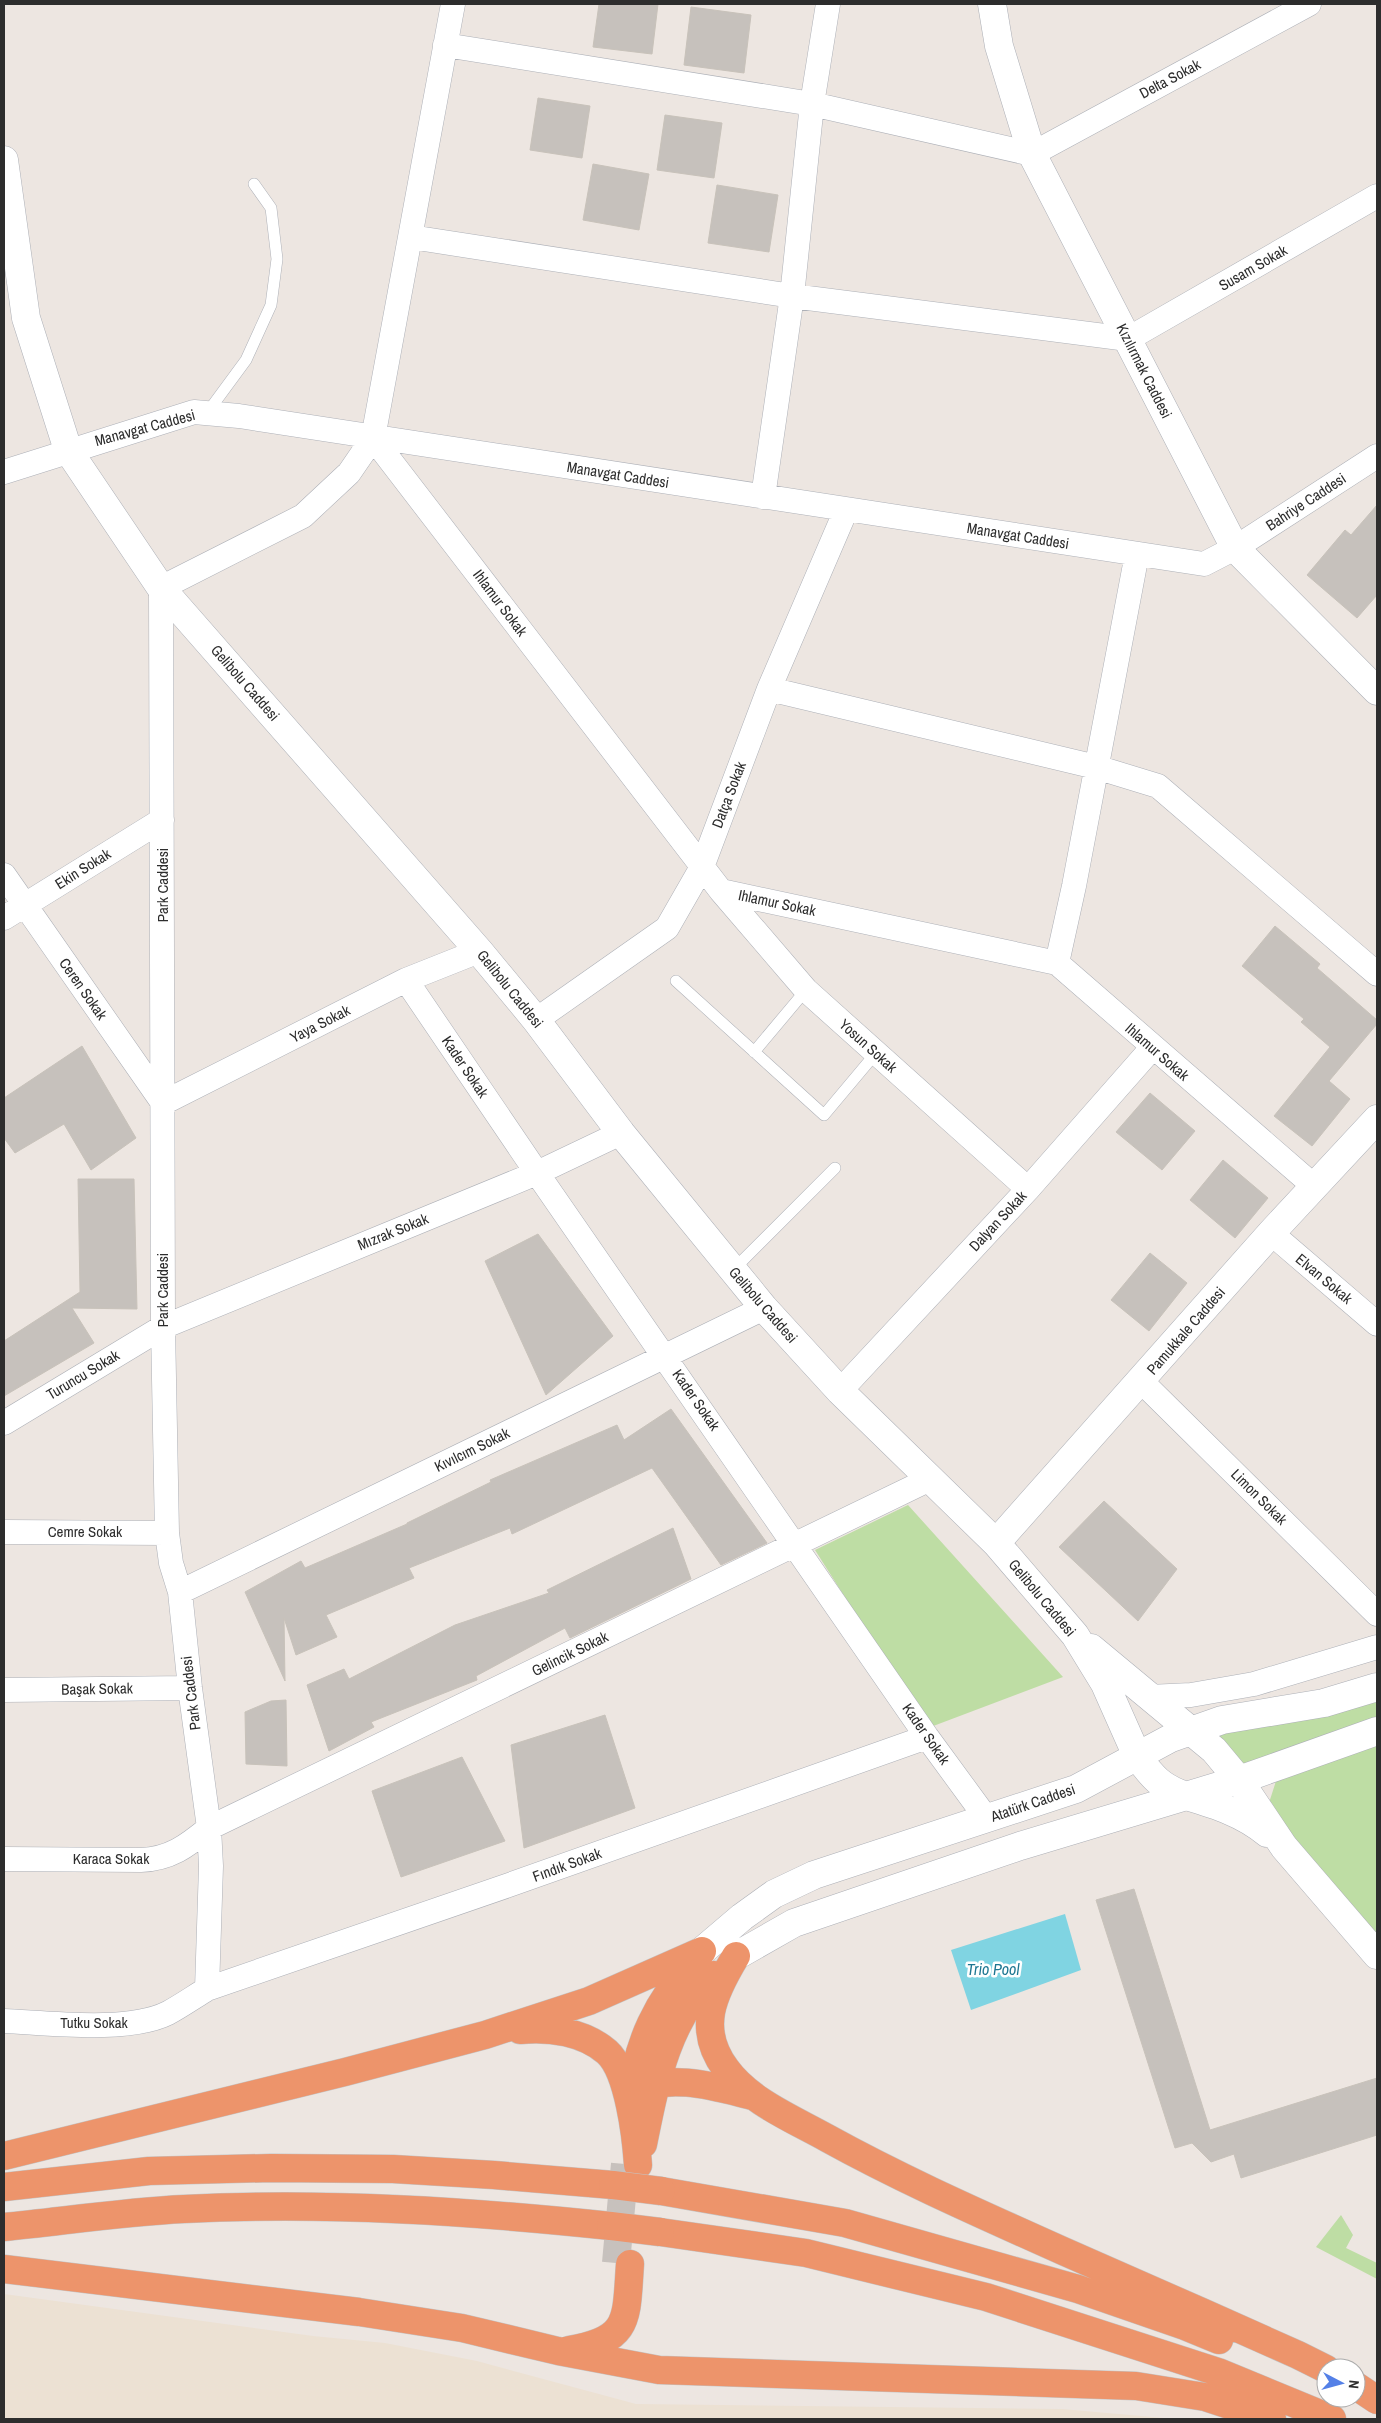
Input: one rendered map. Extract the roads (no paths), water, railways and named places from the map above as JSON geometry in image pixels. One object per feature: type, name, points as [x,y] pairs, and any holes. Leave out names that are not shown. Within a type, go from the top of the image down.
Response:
[{"type":"highway","points":[[4,2156],[345,2072],[485,2034],[588,2001],[702,1951]]},
{"type":"highway","points":[[630,2107],[635,2066],[650,2022],[679,1977],[702,1951]]},
{"type":"highway","points":[[626,2172],[668,2047],[685,2012],[708,1981],[736,1956]]},
{"type":"highway","points":[[736,1956],[721,1980],[710,2006],[710,2032],[715,2051],[726,2070],[755,2097],[854,2153],[984,2216],[1316,2365]]},
{"type":"highway","points":[[485,2034],[527,2030],[566,2031],[589,2041],[608,2053],[620,2075],[635,2126],[626,2172]]},
{"type":"highway","points":[[630,2107],[640,2092],[655,2083],[707,2086],[755,2097]]},
{"type":"highway","points":[[4,2187],[149,2171],[271,2168],[393,2169],[494,2174],[626,2172],[661,2191],[845,2222],[1078,2289],[1185,2326],[1316,2381]]},
{"type":"highway","points":[[4,2227],[184,2209],[347,2207],[494,2214],[660,2232],[806,2253],[986,2297],[1218,2372],[1332,2419]]},
{"type":"highway","points":[[558,2351],[594,2346],[614,2334],[620,2328],[626,2313],[623,2264]]},
{"type":"highway","points":[[4,2269],[359,2312],[462,2328],[558,2351],[659,2370],[1136,2386],[1205,2397],[1272,2419]]},
{"type":"highway","points":[[614,2334],[630,2353],[659,2370]]},
{"type":"highway","points":[[1366,2393],[1377,2400]]},
{"type":"street","points":[[161,588],[304,516],[349,473],[373,438],[453,4]]},
{"type":"street","points":[[763,497],[792,296],[812,104],[828,4]]},
{"type":"street","name":"Kızılırmak Caddesi","points":[[992,4],[999,46],[1032,154],[1235,548],[1377,691]]},
{"type":"street","name":"Delta Sokak","points":[[1032,154],[1309,4]]},
{"type":"street","points":[[445,46],[812,104],[1032,154]]},
{"type":"street","name":"Gelibolu Caddesi","points":[[4,160],[26,318],[68,450],[161,588],[479,951],[536,1020],[621,1133],[764,1308],[840,1391],[996,1543],[1075,1634],[1104,1684],[1138,1756],[1153,1778],[1167,1790],[1186,1796]]},
{"type":"street","name":"Susam Sokak","points":[[1128,340],[1377,196]]},
{"type":"street","points":[[410,237],[792,296],[1128,340]]},
{"type":"street","name":"Manavgat Caddesi","points":[[4,472],[68,450],[194,412],[239,416],[1204,564],[1235,548]]},
{"type":"street","name":"Ihlamur Sokak","points":[[373,438],[721,891],[1057,963],[1152,1048],[1315,1187]]},
{"type":"street","name":"Bahriye Caddesi","points":[[1235,548],[1377,456]]},
{"type":"street","name":"Datça Sokak","points":[[536,1020],[667,928],[702,867],[769,688],[846,510]]},
{"type":"street","points":[[1057,963],[1074,886],[1137,554]]},
{"type":"street","name":"Park Caddesi","points":[[161,588],[163,1327],[167,1532],[171,1563],[180,1592],[190,1688],[209,1828],[211,1866],[207,1989]]},
{"type":"street","points":[[769,688],[1096,767],[1158,786],[1377,974]]},
{"type":"street","name":"Ekin Sokak","points":[[4,918],[162,820]]},
{"type":"street","name":"Ceren Sokak","points":[[4,875],[163,1104]]},
{"type":"street","name":"Yosun Sokak","points":[[721,891],[806,990],[1028,1189]]},
{"type":"street","name":"Yaya Sokak","points":[[163,1104],[406,980],[479,951]]},
{"type":"street","name":"Kader Sokak","points":[[406,980],[537,1173],[927,1737],[987,1819]]},
{"type":"street","name":"Dalyan Sokak","points":[[840,1391],[1028,1189],[1152,1048]]},
{"type":"street","name":"Pamukkale Caddesi","points":[[996,1543],[1271,1233],[1377,1119]]},
{"type":"street","name":"Mızrak Sokak","points":[[163,1327],[537,1173],[621,1133]]},
{"type":"street","name":"Elvan Sokak","points":[[1271,1233],[1377,1324]]},
{"type":"street","name":"Kıvılcım Sokak","points":[[180,1592],[764,1308]]},
{"type":"street","name":"Turuncu Sokak","points":[[4,1423],[163,1327]]},
{"type":"street","name":"Limon Sokak","points":[[1141,1381],[1377,1614]]},
{"type":"street","name":"Gelincik Sokak","points":[[209,1828],[930,1480]]},
{"type":"street","name":"Cemre Sokak","points":[[6,1527],[167,1532]]},
{"type":"street","points":[[1075,1634],[1214,1750],[1239,1780],[1284,1847],[1377,1954]]},
{"type":"street","points":[[1149,1697],[1191,1695],[1254,1684],[1377,1647]]},
{"type":"street","name":"Atatürk Caddesi","points":[[702,1951],[742,1917],[774,1894],[814,1875],[1076,1789],[1171,1738],[1222,1720],[1324,1704],[1377,1687]]},
{"type":"street","name":"Başak Sokak","points":[[4,1690],[190,1688]]},
{"type":"street","points":[[736,1956],[794,1923],[1020,1846],[1239,1780],[1377,1731]]},
{"type":"street","name":"Fındık Sokak","points":[[207,1989],[509,1885],[927,1737]]},
{"type":"street","points":[[1186,1796],[1228,1809],[1248,1818],[1284,1847]]},
{"type":"street","name":"Karaca Sokak","points":[[4,1859],[158,1860],[184,1848],[209,1828]]},
{"type":"street","name":"Tutku Sokak","points":[[4,2021],[122,2025],[143,2022],[167,2014],[207,1989]]},
{"type":"lane","points":[[206,413],[246,360],[271,305],[277,258],[271,208],[254,184]]},
{"type":"lane","points":[[676,981],[824,1114],[876,1053]]},
{"type":"lane","points":[[754,1052],[806,990]]},
{"type":"lane","points":[[733,1270],[835,1168]]},
{"type":"water","name":"Trio Pool","points":[[1065,1914],[1081,1970],[971,2010],[951,1950]]},
{"type":"tunnel","points":[[616,2263],[625,2164]]}]
